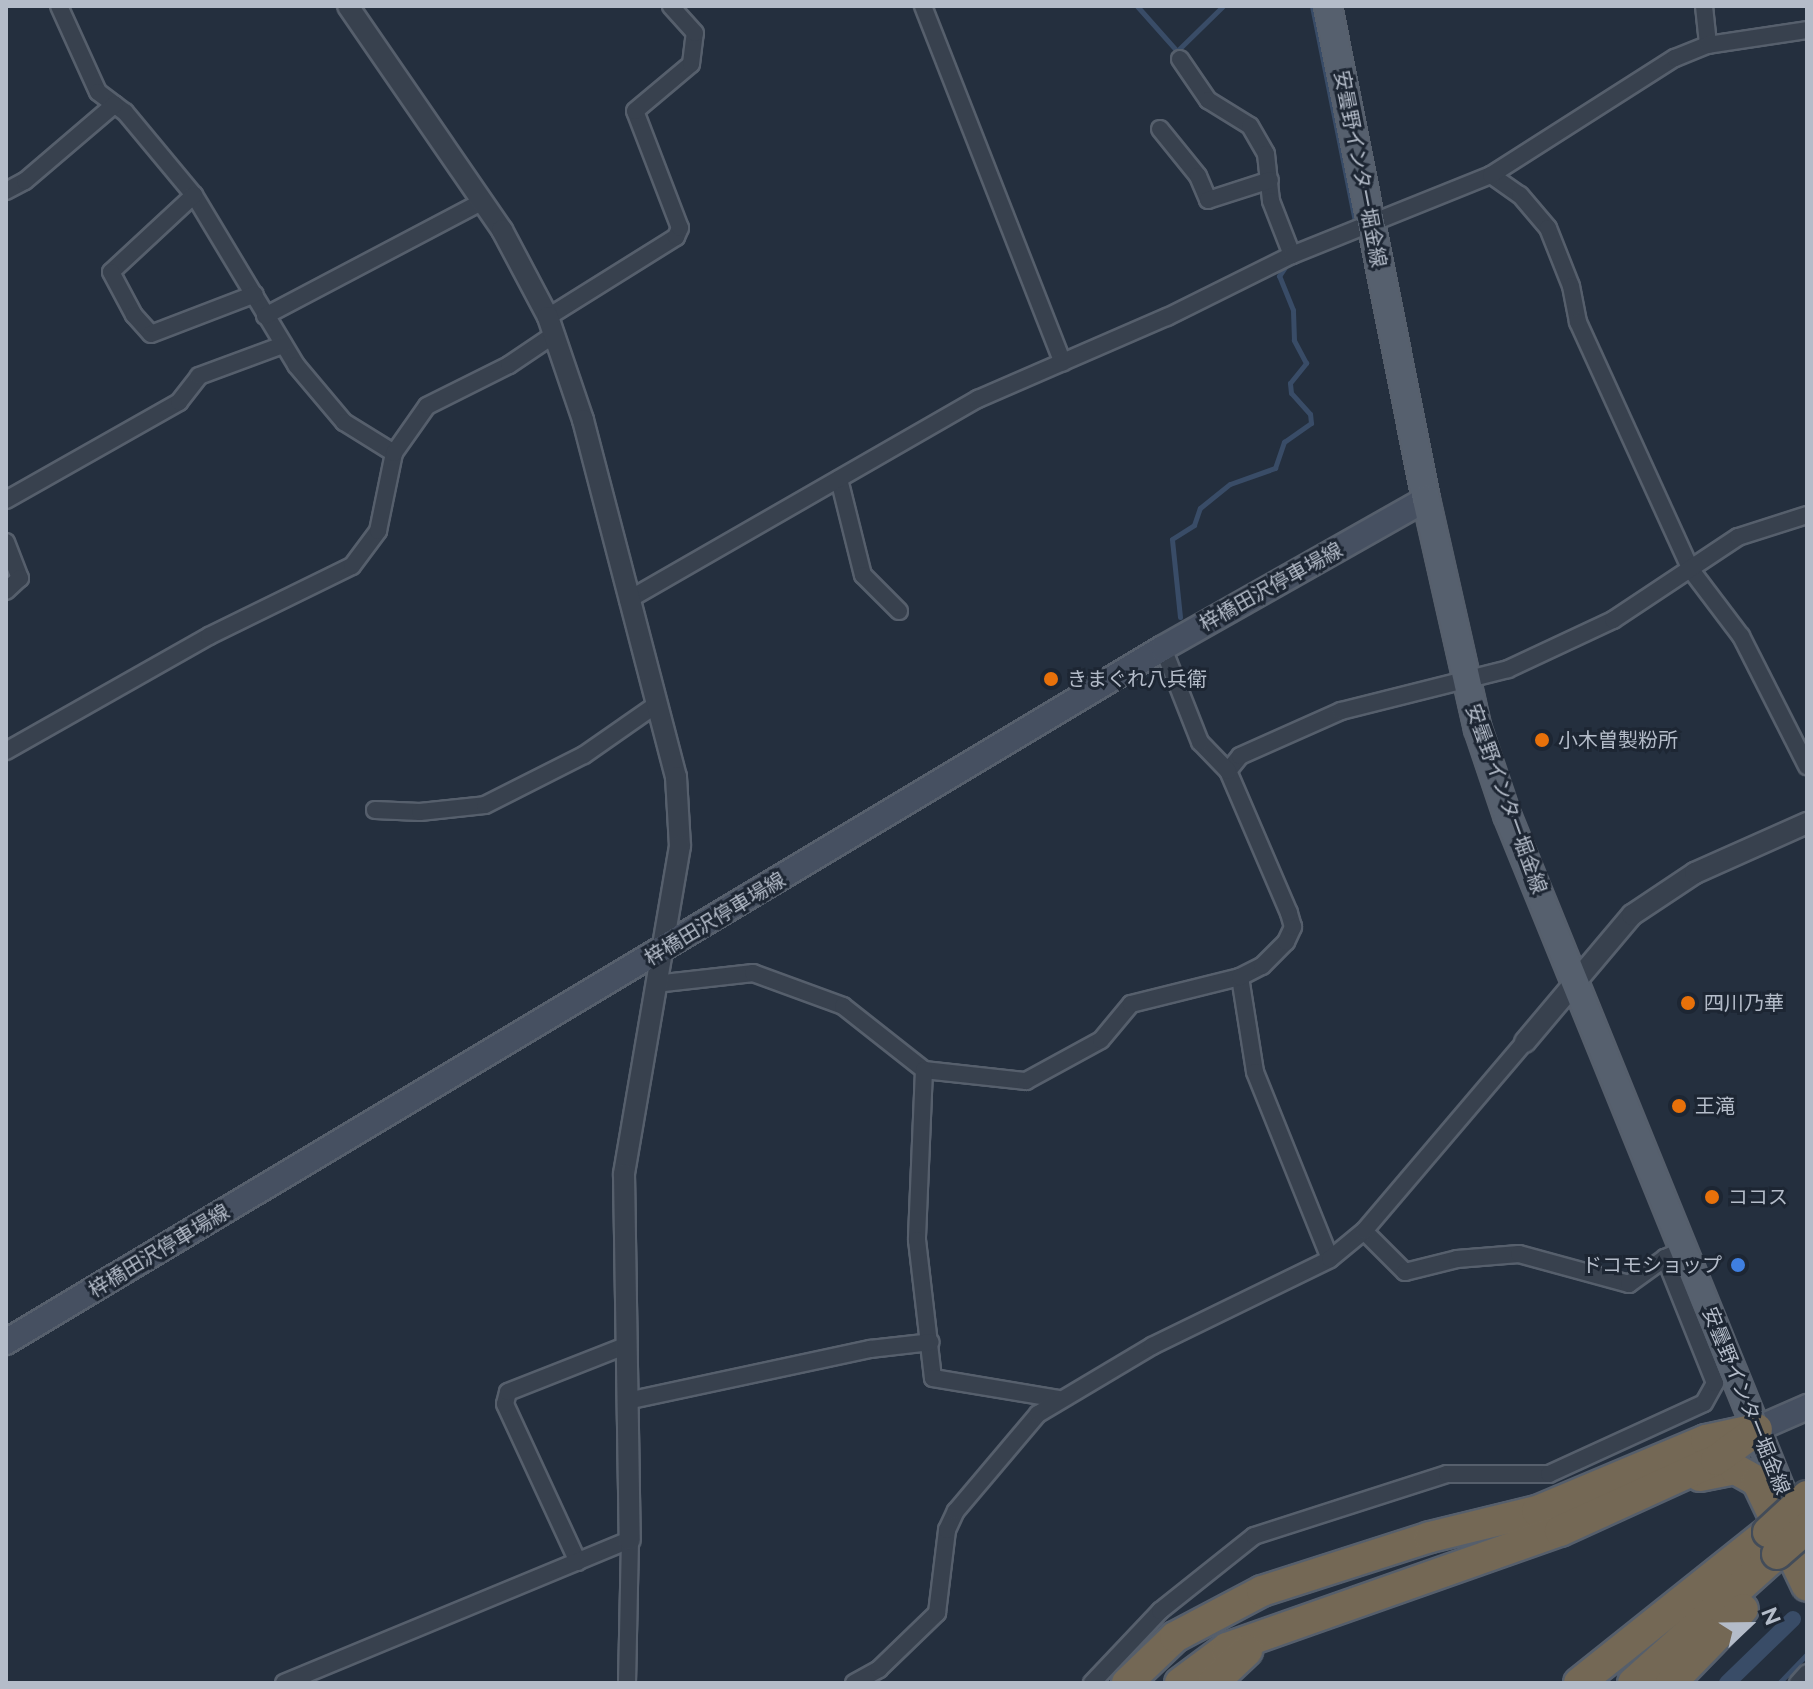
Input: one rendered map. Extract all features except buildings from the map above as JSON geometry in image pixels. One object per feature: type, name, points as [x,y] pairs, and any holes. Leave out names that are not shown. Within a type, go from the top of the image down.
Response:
[{"type":"highway","points":[[1621,1506],[1716,1460],[1757,1429]]},
{"type":"highway","points":[[1127,1683],[1175,1637],[1262,1591],[1430,1537],[1537,1511],[1706,1440],[1757,1429]]},
{"type":"highway","points":[[1180,1683],[1218,1653],[1301,1621],[1446,1575],[1723,1469],[1747,1472],[1764,1493],[1789,1559]]},
{"type":"highway","points":[[1597,1683],[1789,1559],[1807,1496]]},
{"type":"highway","points":[[1671,1683],[1789,1559],[1807,1528]]},
{"type":"highway","points":[[1633,1683],[1807,1546]]},
{"type":"highway","points":[[1579,1683],[1789,1559]]},
{"type":"highway","points":[[1157,1683],[1212,1626],[1262,1591]]},
{"type":"highway","points":[[1213,1683],[1243,1653],[1301,1621]]},
{"type":"main road","name":"安曇野インター堀金線","points":[[1328,6],[1465,681],[1507,815],[1575,981],[1675,1253],[1757,1429],[1789,1559]]},
{"type":"main road","name":"梓橋田沢停車場線","points":[[6,1342],[1163,648],[1426,499]]},
{"type":"main road","points":[[1757,1429],[1807,1407]]},
{"type":"street","points":[[59,6],[98,92],[115,104],[194,195],[283,345],[344,422],[394,453]]},
{"type":"street","points":[[348,6],[514,251],[552,326],[676,777],[680,827],[624,1174],[630,1540],[627,1683]]},
{"type":"street","points":[[923,6],[1063,363]]},
{"type":"street","points":[[1704,6],[1708,45]]},
{"type":"street","points":[[6,751],[209,636],[352,566],[378,531],[394,453],[427,406],[509,365],[552,326],[676,237],[680,228],[635,111],[691,64],[695,33],[679,8]]},
{"type":"street","points":[[628,600],[978,399],[1063,363],[1292,255],[1372,226],[1491,175],[1675,58],[1708,45],[1807,30]]},
{"type":"street","points":[[1180,59],[1208,100],[1250,126],[1266,154],[1271,201],[1292,255]]},
{"type":"street","points":[[6,191],[25,181],[115,104]]},
{"type":"street","points":[[1160,129],[1198,176],[1208,200],[1270,180]]},
{"type":"street","points":[[1491,175],[1520,195],[1548,228],[1571,286],[1578,322],[1691,570],[1741,636],[1807,766]]},
{"type":"street","points":[[194,195],[111,272],[134,315],[151,334],[255,294]]},
{"type":"street","points":[[265,316],[481,202]]},
{"type":"street","points":[[6,500],[179,402],[199,376],[283,345]]},
{"type":"street","points":[[839,479],[863,575],[899,611]]},
{"type":"street","points":[[1228,771],[1240,756],[1341,711],[1508,669],[1613,620],[1738,537],[1807,515]]},
{"type":"street","points":[[6,542],[20,578],[6,591]]},
{"type":"street","points":[[655,984],[753,973],[843,1006],[924,1070],[1026,1081],[1101,1040],[1131,1004],[1240,977],[1262,966],[1293,927],[1228,771],[1200,742],[1163,648]]},
{"type":"street","points":[[375,810],[420,812],[485,805],[584,755],[657,704]]},
{"type":"street","points":[[854,1683],[879,1669],[937,1613],[947,1530],[956,1511],[1028,1425],[1058,1399],[1330,1259],[1364,1231],[1632,915],[1665,889],[1807,823]]},
{"type":"street","points":[[1240,977],[1255,1072],[1330,1259]]},
{"type":"street","points":[[924,1070],[917,1240],[933,1378],[1058,1399]]},
{"type":"street","points":[[1092,1683],[1160,1611],[1254,1536],[1447,1474],[1549,1474],[1704,1403],[1715,1383],[1675,1253],[1629,1284],[1519,1254],[1457,1259],[1405,1272],[1364,1231]]},
{"type":"street","points":[[627,1401],[870,1349],[931,1342]]},
{"type":"street","points":[[578,1562],[505,1404],[508,1392],[625,1346]]},
{"type":"street","points":[[284,1683],[630,1540]]},
{"type":"street","points":[[1798,1683],[1807,1673]]},
{"type":"waterway","points":[[1137,6],[1177,51],[1223,6]]},
{"type":"waterway","points":[[1312,6],[1355,221],[1351,226]]},
{"type":"waterway","points":[[1180,617],[1172,539],[1194,525],[1200,508],[1230,484],[1275,468],[1284,442],[1311,423],[1310,414],[1291,393],[1290,383],[1306,363],[1294,340],[1293,310],[1279,276],[1287,264]]},
{"type":"waterway","points":[[1727,1683],[1793,1619]]},
{"type":"waterway","points":[[1779,1683],[1807,1654]]},
{"type":"place","name":"きまぐれ八兵衛","points":[[1051,679]]},
{"type":"place","name":"小木曽製粉所","points":[[1542,740]]},
{"type":"place","name":"四川乃華","points":[[1688,1003]]},
{"type":"place","name":"王滝","points":[[1679,1106]]},
{"type":"place","name":"ココス","points":[[1712,1197]]},
{"type":"place","name":"ドコモショップ","points":[[1738,1265]]}]
